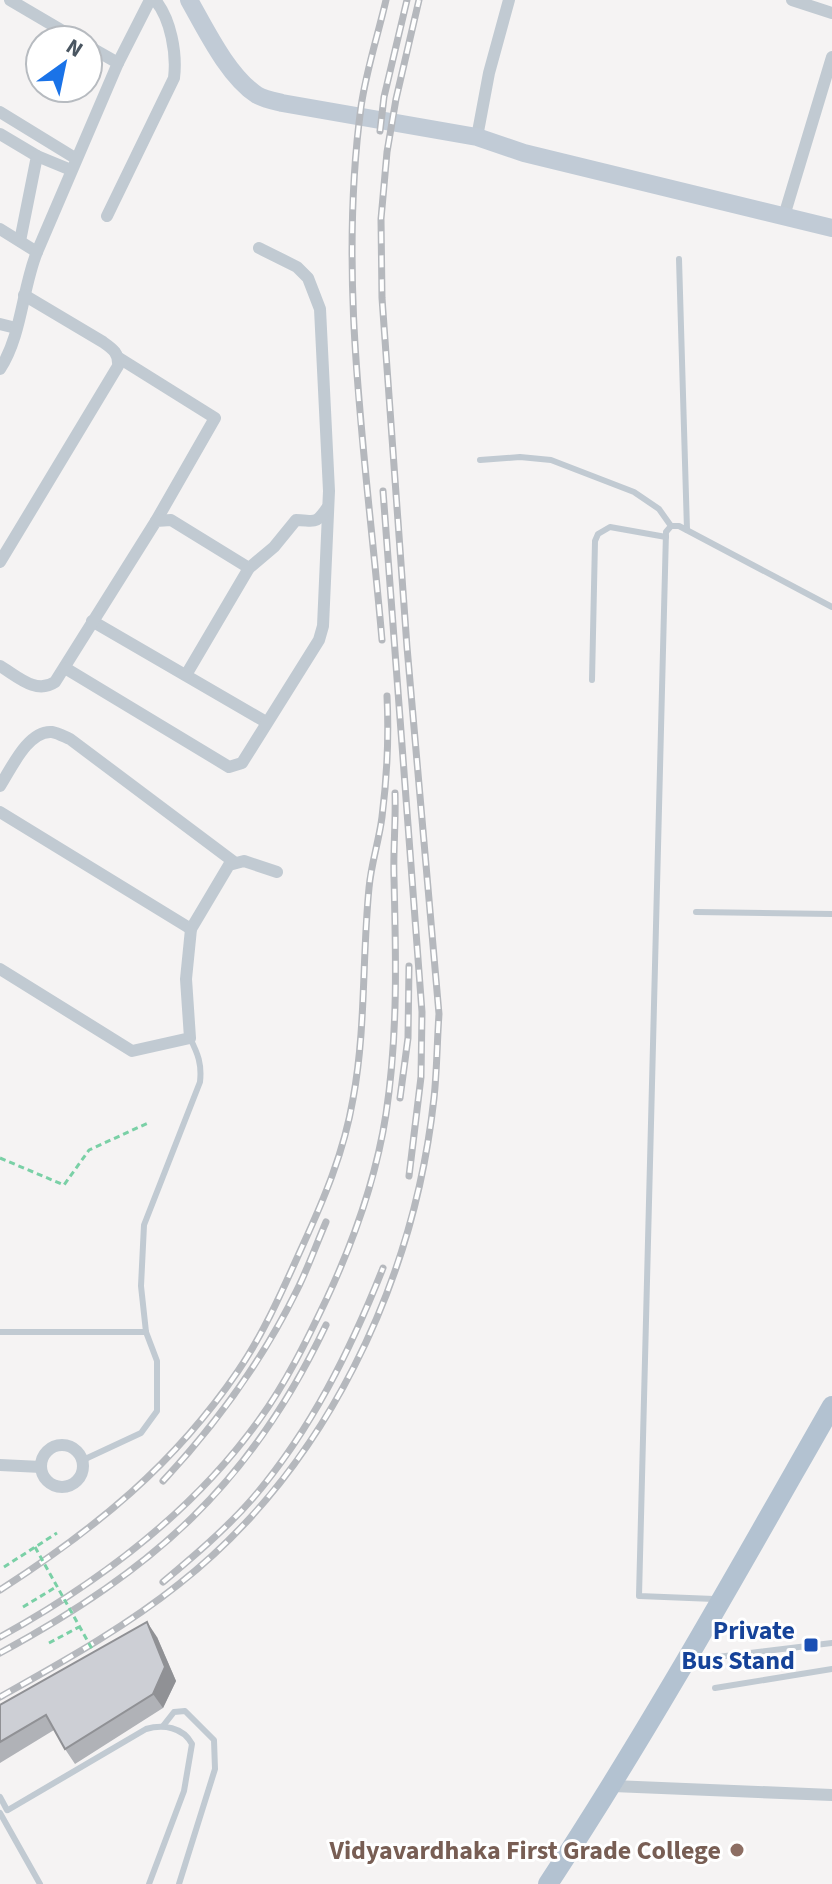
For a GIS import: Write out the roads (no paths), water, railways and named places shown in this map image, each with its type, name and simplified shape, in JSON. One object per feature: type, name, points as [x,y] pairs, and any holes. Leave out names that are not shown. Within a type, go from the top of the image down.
[{"type":"main road","points":[[548,1884],[613,1786],[832,1406]]},
{"type":"street","points":[[10,0],[51,24]]},
{"type":"street","points":[[0,369],[16,328],[37,252],[73,164],[118,63],[152,0],[160,6],[169,28],[174,78],[107,216]]},
{"type":"street","points":[[189,0],[240,79],[259,96],[282,103],[477,137],[524,153],[784,216],[831,224]]},
{"type":"street","points":[[477,137],[489,73],[509,0]]},
{"type":"street","points":[[792,0],[832,13]]},
{"type":"street","points":[[104,55],[118,63]]},
{"type":"street","points":[[784,216],[832,57]]},
{"type":"street","points":[[0,112],[73,164]]},
{"type":"street","points":[[0,134],[37,156],[73,164]]},
{"type":"street","points":[[20,241],[37,156]]},
{"type":"street","points":[[0,229],[37,252]]},
{"type":"street","points":[[65,668],[229,767],[235,767],[242,763],[319,640],[323,626],[329,505],[320,309],[308,278],[297,267],[259,248]]},
{"type":"street","points":[[0,666],[36,687],[47,687],[65,668],[156,521],[215,418],[119,358],[114,349],[24,295]]},
{"type":"street","points":[[0,324],[16,328]]},
{"type":"street","points":[[0,562],[118,366],[119,358]]},
{"type":"street","points":[[186,675],[249,568],[274,547],[296,520],[313,523],[320,519],[329,505]]},
{"type":"street","points":[[156,521],[171,520],[249,568]]},
{"type":"street","points":[[92,621],[266,722]]},
{"type":"street","points":[[0,786],[28,745],[41,734],[53,732],[70,739],[234,862]]},
{"type":"street","points":[[0,812],[191,929]]},
{"type":"street","points":[[0,969],[132,1051],[190,1038],[186,979],[191,929],[229,865],[244,861],[277,872]]},
{"type":"street","points":[[56,1446],[70,1446],[83,1460],[82,1475],[72,1485],[52,1485],[42,1474],[45,1454],[56,1446]]},
{"type":"street","points":[[0,1465],[41,1467]]},
{"type":"street","points":[[613,1786],[832,1795]]},
{"type":"lane","points":[[679,259],[687,530]]},
{"type":"lane","points":[[480,460],[520,457],[551,460],[634,492],[659,509],[671,526],[687,530],[832,607]]},
{"type":"lane","points":[[671,526],[666,532],[639,1596],[722,1600]]},
{"type":"lane","points":[[592,680],[595,541],[598,534],[610,527],[666,537]]},
{"type":"lane","points":[[696,912],[832,914]]},
{"type":"lane","points":[[83,1460],[141,1433],[157,1411],[157,1361],[146,1332],[141,1286],[144,1225],[200,1082],[202,1068],[190,1038]]},
{"type":"lane","points":[[0,1332],[146,1332]]},
{"type":"lane","points":[[687,1661],[832,1643]]},
{"type":"lane","points":[[715,1688],[832,1669]]},
{"type":"lane","points":[[163,1726],[174,1712],[185,1711],[214,1740],[215,1769],[179,1884]]},
{"type":"lane","points":[[3,1812],[146,1729],[163,1726],[184,1733],[192,1744],[184,1791],[149,1884]]},
{"type":"lane","points":[[0,1797],[3,1812],[40,1884]]},
{"type":"railway","points":[[382,640],[362,441],[352,240],[354,174],[361,107],[386,0]]},
{"type":"railway","points":[[380,131],[384,97],[407,0]]},
{"type":"railway","points":[[0,1697],[92,1644],[179,1584],[231,1537],[278,1485],[319,1428],[354,1366],[383,1302],[406,1235],[423,1167],[434,1098],[439,1014],[407,647],[382,298],[381,219],[396,99],[419,0]]},
{"type":"railway","points":[[383,491],[422,1012],[421,1077],[409,1176]]},
{"type":"railway","points":[[0,1590],[100,1519],[160,1466],[187,1436],[238,1371],[256,1342],[318,1211],[344,1138],[357,1073],[369,888],[385,787],[387,696]]},
{"type":"railway","points":[[0,1637],[108,1569],[142,1543],[204,1485],[233,1454],[269,1406],[296,1361],[327,1298],[363,1209],[386,1114],[393,1055],[395,996],[395,793]]},
{"type":"railway","points":[[400,1098],[408,1038],[409,966]]},
{"type":"railway","points":[[163,1481],[202,1437],[253,1366],[297,1290],[326,1222]]},
{"type":"railway","points":[[163,1582],[243,1509],[293,1445],[343,1359],[383,1268]]},
{"type":"railway","points":[[0,1653],[105,1589],[192,1518],[230,1477],[265,1432],[326,1325]]},
{"type":"place","name":"Private Bus Stand","points":[[811,1645]]},
{"type":"place","name":"Vidyavardhaka First Grade College","points":[[737,1850]]}]
